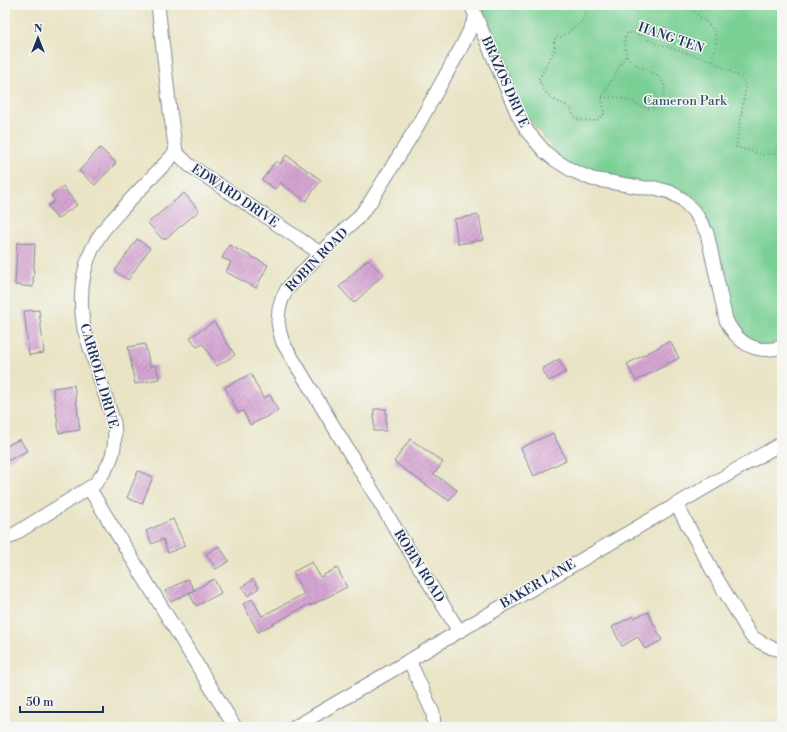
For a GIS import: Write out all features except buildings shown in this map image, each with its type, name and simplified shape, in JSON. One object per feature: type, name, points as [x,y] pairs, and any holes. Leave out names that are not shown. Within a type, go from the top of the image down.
[{"type":"street","points":[[158,5],[176,152]]},
{"type":"street","name":"ROBIN ROAD","points":[[459,631],[283,343],[278,322],[279,309],[287,289],[320,253],[356,220],[369,204],[418,125],[462,46],[473,11]]},
{"type":"street","name":"BRAZOS DRIVE","points":[[473,11],[518,115],[535,142],[554,160],[582,176],[645,188],[655,188],[670,192],[682,199],[696,214],[707,233],[726,320],[731,330],[742,342],[757,348],[766,350],[782,347]]},
{"type":"street","name":"EDWARD DRIVE","points":[[176,152],[189,165],[320,253]]},
{"type":"street","name":"CARROLL DRIVE","points":[[5,540],[95,484],[104,473],[111,460],[116,436],[114,423],[84,329],[81,312],[82,279],[92,249],[102,232],[176,152]]},
{"type":"street","name":"BAKER LANE","points":[[295,727],[782,443]]},
{"type":"street","points":[[89,488],[131,559],[198,664],[235,727]]},
{"type":"street","points":[[676,504],[716,577],[751,636],[772,648],[782,650]]},
{"type":"street","points":[[409,660],[433,713],[434,727]]},
{"type":"path","points":[[590,5],[582,22],[561,37],[556,36],[554,42],[555,49],[539,79],[543,89],[556,102],[571,107],[572,116],[577,120],[596,121],[604,114],[602,96],[626,56],[628,60],[662,79],[665,87],[662,102],[656,107],[648,108],[639,106],[623,98],[602,96]]},
{"type":"path","name":"HANG TEN","points":[[626,56],[624,40],[627,34],[635,33],[655,43],[712,61],[716,48],[714,28],[688,5]]},
{"type":"path","points":[[712,61],[740,77],[746,86],[736,147],[764,155],[775,153],[782,135]]},
{"type":"green space","name":"Cameron Park","points":[[471,5],[782,5],[782,344],[757,348],[726,320],[713,260],[690,206],[645,188],[571,170],[512,99]]}]
